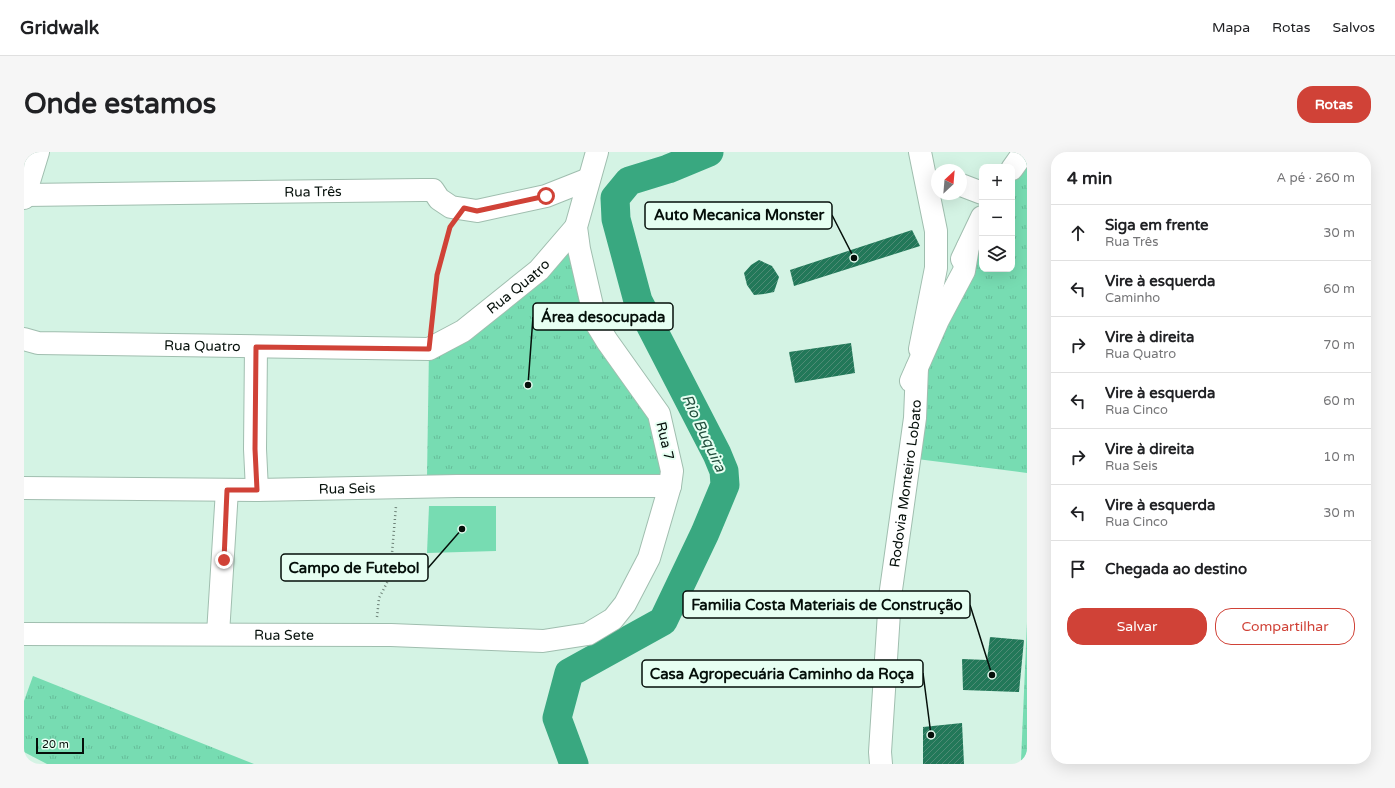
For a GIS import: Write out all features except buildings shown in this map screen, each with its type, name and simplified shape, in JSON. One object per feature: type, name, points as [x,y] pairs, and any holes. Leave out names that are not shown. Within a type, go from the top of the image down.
[{"type":"street","points":[[24,197],[38,152]]},
{"type":"street","name":"Rua 7","points":[[543,641],[588,634],[613,619],[624,604],[649,558],[670,486],[672,471],[659,414],[606,341],[596,323],[579,249],[576,227],[597,152]]},
{"type":"street","points":[[1015,165],[1024,152]]},
{"type":"street","points":[[920,153],[932,164]]},
{"type":"street","points":[[917,368],[936,268],[936,231],[920,153]]},
{"type":"street","name":"Rua Três","points":[[24,197],[433,190],[439,199],[451,207],[477,211],[546,196],[589,180]]},
{"type":"street","points":[[967,187],[979,192]]},
{"type":"street","name":"Rodovia Monteiro Lobato","points":[[881,764],[880,752],[890,598],[915,418],[917,368],[938,320],[940,306],[979,223]]},
{"type":"street","name":"Rua Quatro","points":[[24,339],[38,343],[429,349],[464,331],[539,270],[576,227]]},
{"type":"street","points":[[256,347],[255,449],[257,490]]},
{"type":"street","name":"Rua Seis","points":[[24,488],[257,490],[457,486],[670,486]]},
{"type":"street","points":[[218,634],[227,490]]},
{"type":"street","name":"Rua Sete","points":[[24,634],[375,635],[543,641]]},
{"type":"path","points":[[429,349],[437,275],[450,227],[464,208]]},
{"type":"path","points":[[375,635],[379,598],[390,577],[398,487]]},
{"type":"green space","points":[[1027,152],[1027,473],[909,458],[917,368],[979,226],[979,272],[1015,272],[1015,166]]},
{"type":"green space","points":[[570,234],[590,326],[652,422],[663,480],[427,477],[429,349]]},
{"type":"green space","points":[[429,506],[496,506],[496,551],[427,553]]},
{"type":"green space","points":[[1027,622],[1027,762],[1021,761]]},
{"type":"green space","points":[[33,676],[254,764],[47,764],[24,752],[24,701]]},
{"type":"waterway","name":"Rio Buquira","points":[[574,764],[557,718],[569,673],[663,621],[705,533],[725,485],[724,471],[717,454],[638,301],[616,219],[615,198],[629,181],[668,169],[709,152]]},
{"type":"place","name":"Auto Mecanica Monster","points":[[854,258]]},
{"type":"place","name":"Área desocupada","points":[[528,385]]},
{"type":"place","name":"Campo de Futebol","points":[[462,529]]},
{"type":"place","name":"Familia Costa Materiais de Construção","points":[[992,675]]},
{"type":"place","name":"Casa Agropecuária Caminho da Roça","points":[[931,735]]},
{"type":"route","points":[[224,560],[227,490],[257,490],[255,449],[256,347],[429,349],[437,275],[450,227],[464,208],[477,211],[546,196]]}]
